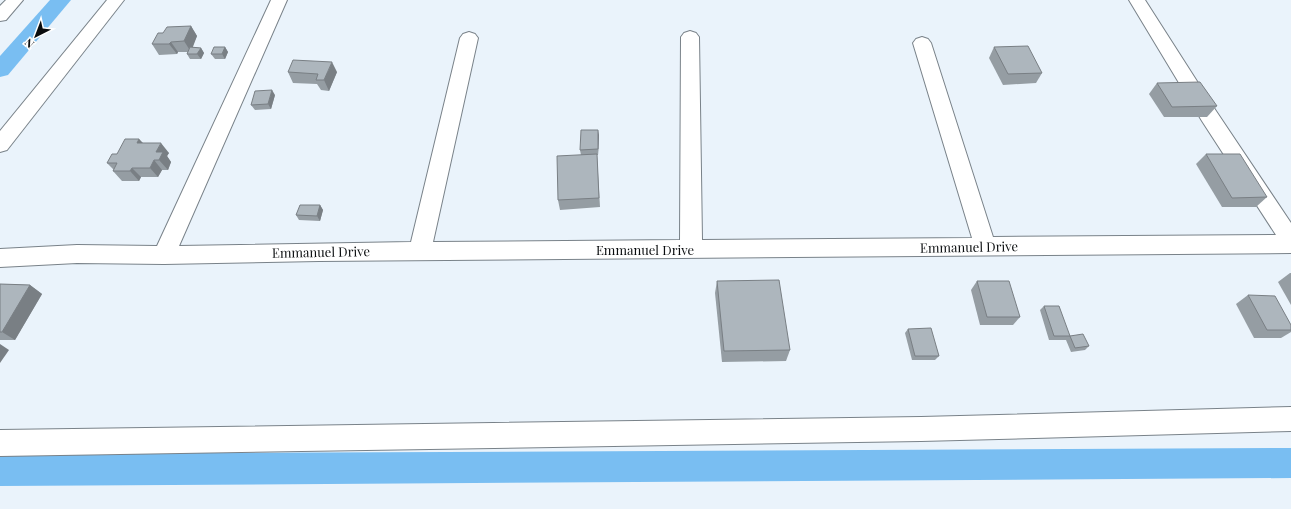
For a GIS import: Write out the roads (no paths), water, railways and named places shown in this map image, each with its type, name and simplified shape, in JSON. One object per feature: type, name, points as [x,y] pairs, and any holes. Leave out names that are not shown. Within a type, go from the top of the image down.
[{"type":"street","points":[[0,16],[15,0]]},
{"type":"street","points":[[0,145],[116,0]]},
{"type":"street","points":[[164,256],[279,0]]},
{"type":"street","points":[[1137,0],[1209,116],[1291,243]]},
{"type":"street","points":[[690,37],[692,250]]},
{"type":"street","points":[[420,251],[469,38]]},
{"type":"street","points":[[922,43],[985,246]]},
{"type":"street","name":"Emmanuel Drive","points":[[0,258],[77,254],[164,256],[420,251],[692,250],[1291,243]]},
{"type":"street","points":[[0,443],[906,429],[1291,419]]},
{"type":"waterway","points":[[0,70],[61,0]]},
{"type":"waterway","points":[[0,470],[1291,463]]}]
